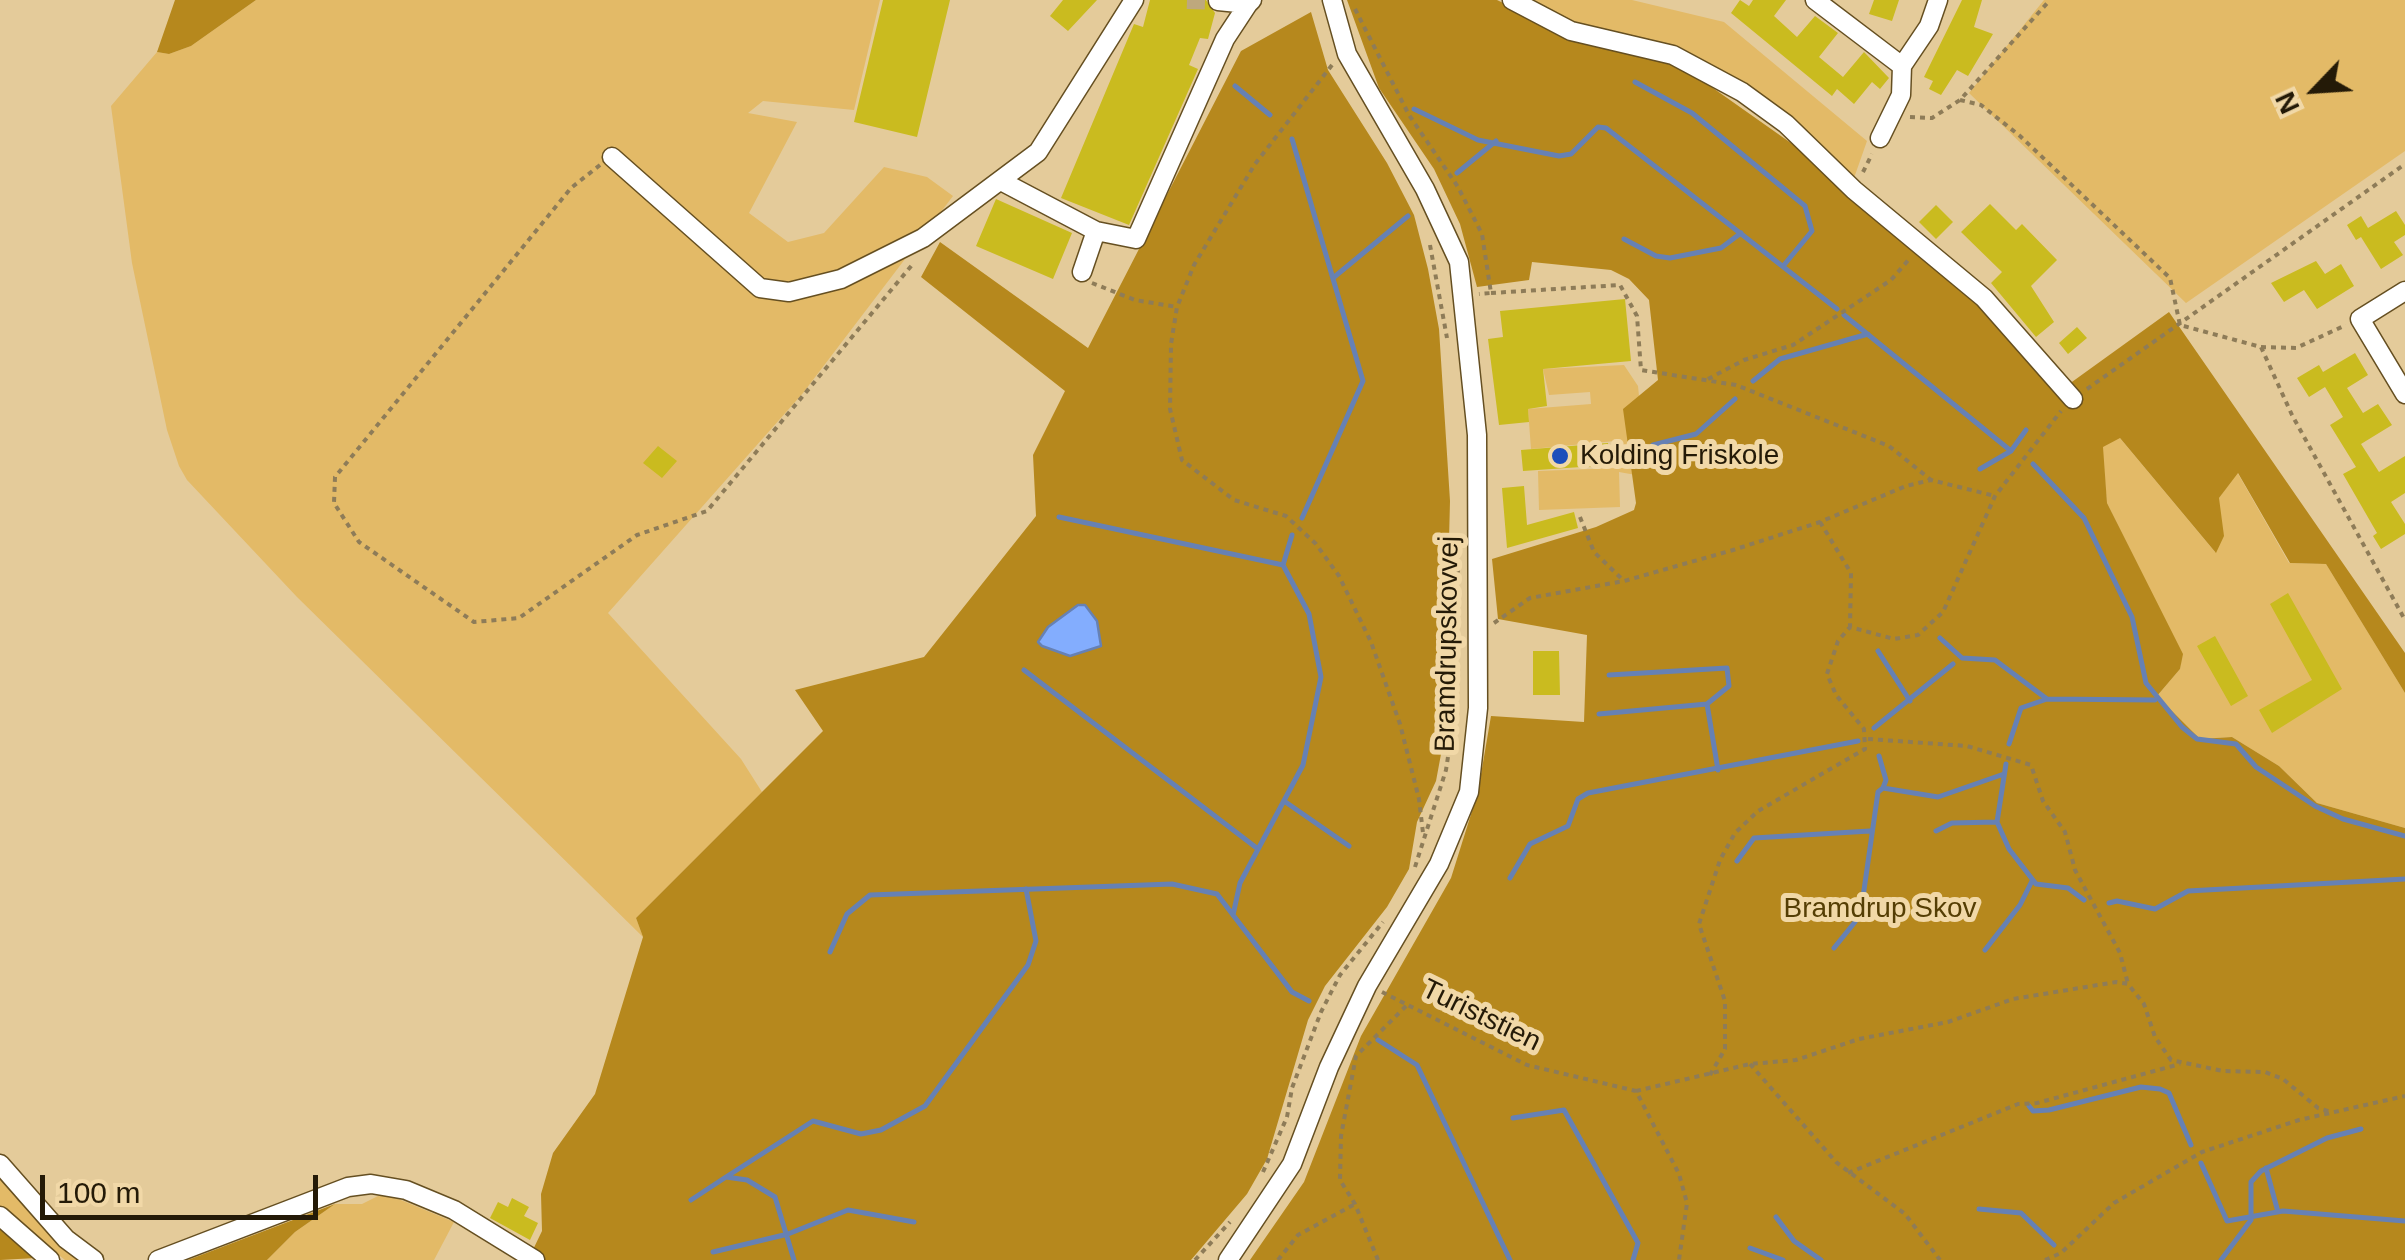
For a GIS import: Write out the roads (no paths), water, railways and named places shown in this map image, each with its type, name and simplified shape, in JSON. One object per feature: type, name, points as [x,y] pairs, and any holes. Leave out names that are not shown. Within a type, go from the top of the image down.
[{"type":"street","points":[[612,157],[760,288],[789,292],[841,278],[923,238],[1038,152],[1134,0]]},
{"type":"street","points":[[1218,0],[1250,2]]},
{"type":"street","name":"Bramdrupskovvej","points":[[1228,1260],[1292,1164],[1329,1067],[1366,986],[1439,864],[1468,792],[1478,708],[1477,435],[1459,262],[1444,227],[1347,54],[1332,0]]},
{"type":"street","points":[[1512,0],[1571,31],[1673,55],[1742,92],[1824,156],[1854,190],[1984,298],[2073,399]]},
{"type":"street","points":[[1815,0],[1902,66]]},
{"type":"street","points":[[1880,138],[1901,94],[1902,66],[1930,26],[1938,0]]},
{"type":"street","points":[[1001,181],[1096,231],[1136,239],[1225,39],[1250,2]]},
{"type":"street","points":[[1082,272],[1096,231]]},
{"type":"street","points":[[2405,292],[2360,319],[2405,394]]},
{"type":"street","points":[[0,1164],[66,1239],[94,1260]]},
{"type":"street","points":[[158,1260],[348,1187],[371,1184],[406,1190],[454,1210],[535,1260]]},
{"type":"street","points":[[0,1216],[50,1260]]},
{"type":"water","points":[[1078,605],[1085,605],[1097,621],[1101,646],[1070,656],[1042,646],[1038,642],[1048,627]]},
{"type":"waterway","points":[[1635,82],[1692,113],[1805,206],[1812,231],[1784,265]]},
{"type":"waterway","points":[[1235,86],[1270,115]]},
{"type":"waterway","points":[[1414,109],[1478,140],[1559,156],[1571,154],[1598,127],[1606,128],[1837,309]]},
{"type":"waterway","points":[[1292,139],[1363,381],[1302,518]]},
{"type":"waterway","points":[[1457,173],[1496,141]]},
{"type":"waterway","points":[[1333,278],[1408,216]]},
{"type":"waterway","points":[[1624,239],[1656,256],[1670,258],[1721,248],[1741,233]]},
{"type":"waterway","points":[[1844,315],[2011,451]]},
{"type":"waterway","points":[[1753,381],[1780,359],[1868,334]]},
{"type":"waterway","points":[[1653,445],[1696,434],[1735,399]]},
{"type":"waterway","points":[[1980,469],[2011,451],[2026,430]]},
{"type":"waterway","points":[[2033,464],[2084,518],[2132,617],[2146,683],[2182,727],[2197,739],[2236,744],[2256,767],[2315,806],[2343,819],[2405,836]]},
{"type":"waterway","points":[[1059,517],[1283,565],[1309,614],[1321,677],[1303,765],[1240,883],[1233,915]]},
{"type":"waterway","points":[[1283,565],[1292,535]]},
{"type":"waterway","points":[[1940,638],[1962,658],[1995,660],[2047,699],[2155,700]]},
{"type":"waterway","points":[[1878,651],[1910,701]]},
{"type":"waterway","points":[[1874,728],[1953,664]]},
{"type":"waterway","points":[[1609,675],[1727,668],[1729,686],[1707,704],[1718,770]]},
{"type":"waterway","points":[[1024,670],[1258,849]]},
{"type":"waterway","points":[[2009,744],[2021,708],[2047,699]]},
{"type":"waterway","points":[[1599,714],[1707,704]]},
{"type":"waterway","points":[[1510,878],[1530,844],[1568,826],[1578,799],[1588,793],[1858,741]]},
{"type":"waterway","points":[[1879,756],[1886,780],[1883,788]]},
{"type":"waterway","points":[[2006,764],[1997,822],[2009,849],[2036,884],[2068,888],[2084,900]]},
{"type":"waterway","points":[[1834,948],[1855,922],[1862,904],[1878,792],[1883,788],[1938,797],[2004,774]]},
{"type":"waterway","points":[[1284,801],[1349,846]]},
{"type":"waterway","points":[[1936,831],[1952,823],[1996,822]]},
{"type":"waterway","points":[[1737,861],[1754,838],[1870,831]]},
{"type":"waterway","points":[[2109,903],[2117,901],[2155,909],[2188,891],[2405,879]]},
{"type":"waterway","points":[[1985,950],[2020,905],[2032,881]]},
{"type":"waterway","points":[[830,952],[847,914],[870,895],[1172,884],[1217,894],[1292,992],[1309,1001]]},
{"type":"waterway","points":[[726,1177],[813,1121],[861,1134],[881,1130],[925,1106],[1028,965],[1036,941],[1026,889]]},
{"type":"waterway","points":[[1378,1040],[1417,1065],[1510,1260]]},
{"type":"waterway","points":[[2029,1106],[2033,1111],[2049,1110],[2141,1087],[2160,1089],[2169,1093],[2191,1145]]},
{"type":"waterway","points":[[1513,1118],[1564,1110],[1638,1243],[1633,1260]]},
{"type":"waterway","points":[[2221,1260],[2251,1220],[2251,1182],[2261,1171],[2327,1138],[2361,1129]]},
{"type":"waterway","points":[[2201,1163],[2227,1221],[2283,1211],[2405,1221]]},
{"type":"waterway","points":[[2266,1168],[2278,1212]]},
{"type":"waterway","points":[[691,1200],[726,1177],[747,1180],[775,1197],[794,1260]]},
{"type":"waterway","points":[[1979,1209],[2021,1213],[2054,1245]]},
{"type":"waterway","points":[[713,1252],[788,1234],[848,1210],[914,1222]]},
{"type":"waterway","points":[[1776,1217],[1794,1241],[1821,1260]]},
{"type":"waterway","points":[[1750,1248],[1783,1260]]},
{"type":"tunnel","points":[[1187,0],[1218,1]]},
{"type":"place","name":"Kolding Friskole","points":[[1560,456]]},
{"type":"park label","name":"Bramdrup Skov","points":[[1880,909]]}]
